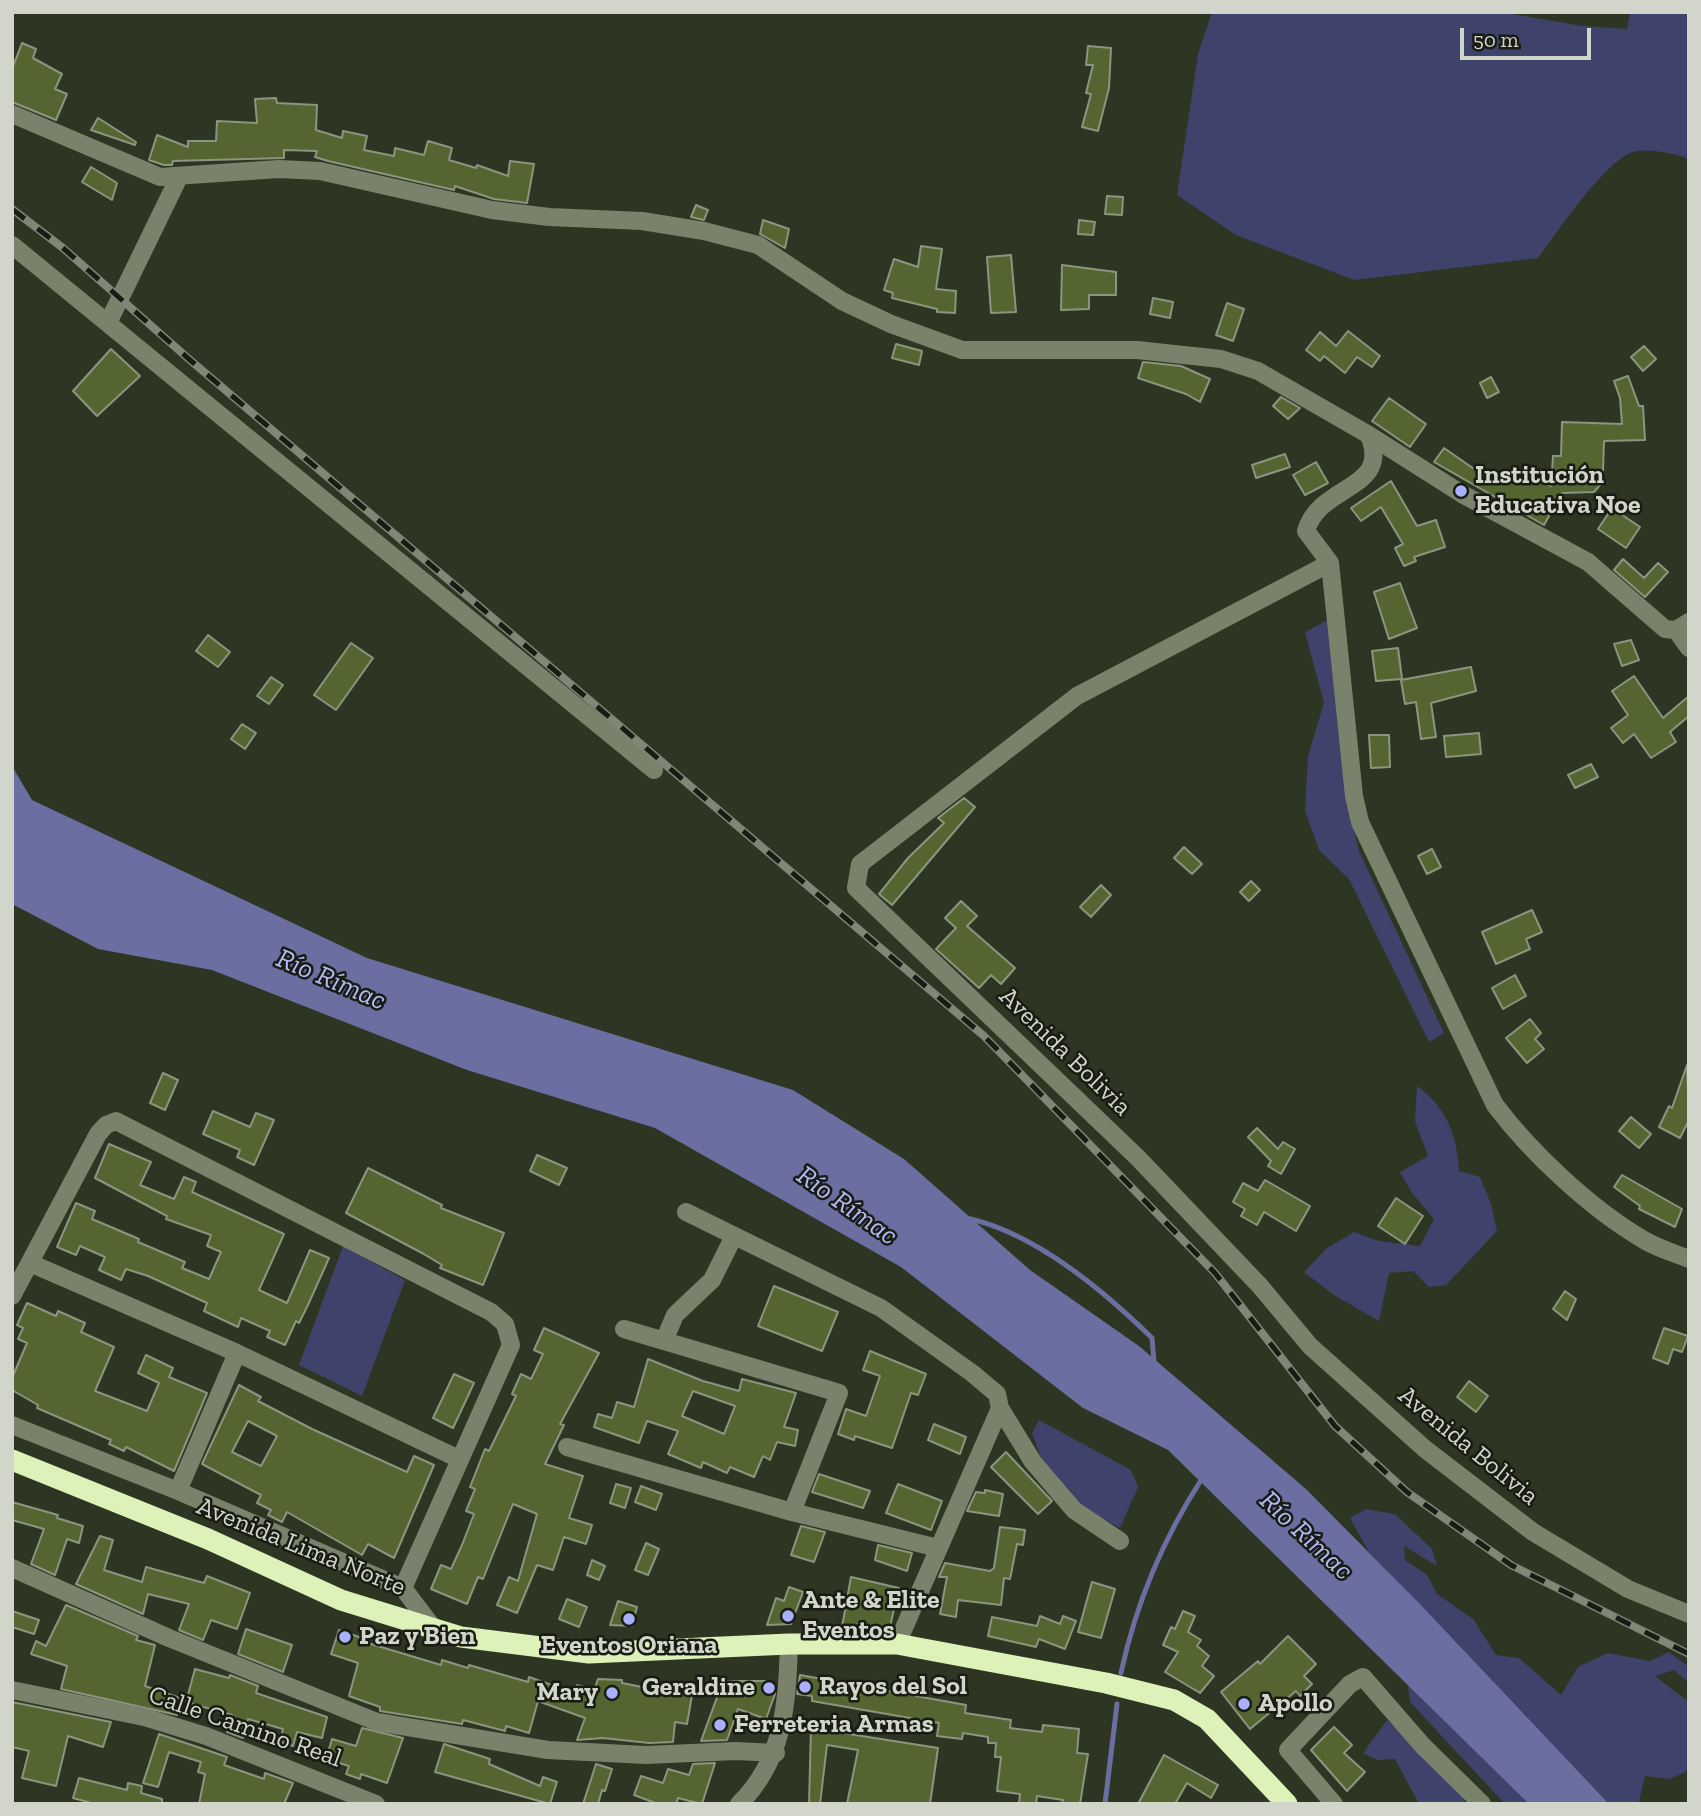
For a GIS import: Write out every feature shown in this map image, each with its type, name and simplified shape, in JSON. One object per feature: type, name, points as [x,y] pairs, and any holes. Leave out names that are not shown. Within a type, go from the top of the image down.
[{"type":"highway","name":"Avenida Lima Norte","points":[[12,1460],[208,1539],[341,1600],[461,1637],[589,1653],[789,1644],[897,1644],[1174,1700],[1206,1718],[1287,1804]]},
{"type":"street","points":[[12,114],[160,177],[279,169],[320,171],[492,210],[548,217],[642,222],[704,230],[758,245],[842,301],[891,324],[962,351],[1137,350],[1221,359],[1258,371],[1369,435],[1462,494],[1588,562],[1651,620],[1665,629],[1682,626],[1689,648]]},
{"type":"street","points":[[108,323],[179,177]]},
{"type":"street","points":[[12,244],[654,770]]},
{"type":"street","points":[[1369,435],[1376,452],[1371,471],[1317,509],[1310,517],[1306,531],[1330,563],[1354,796],[1360,822],[1495,1105],[1519,1138],[1597,1205],[1644,1240],[1689,1259]]},
{"type":"street","name":"Avenida Bolivia","points":[[1330,563],[1077,696],[860,864],[856,888],[1138,1158],[1260,1286],[1310,1346],[1425,1449],[1532,1532],[1628,1589],[1689,1614]]},
{"type":"street","points":[[12,1296],[98,1134],[106,1125],[116,1121],[491,1312],[505,1324],[511,1345],[403,1588]]},
{"type":"street","points":[[686,1212],[881,1308],[972,1373],[997,1394],[1000,1408],[1034,1462],[1074,1510],[1120,1541]]},
{"type":"street","points":[[664,1341],[675,1315],[712,1280],[734,1236]]},
{"type":"street","points":[[30,1263],[237,1353],[459,1459]]},
{"type":"street","points":[[624,1329],[839,1393],[792,1512]]},
{"type":"street","points":[[178,1491],[237,1353]]},
{"type":"street","points":[[897,1644],[1000,1408]]},
{"type":"street","points":[[12,1425],[178,1491],[403,1588],[434,1629]]},
{"type":"street","points":[[567,1447],[792,1512],[938,1548]]},
{"type":"street","points":[[12,1568],[169,1638],[377,1722],[548,1749],[646,1755],[736,1751],[776,1753]]},
{"type":"street","points":[[739,1804],[776,1753],[787,1703],[789,1644]]},
{"type":"street","points":[[1334,1804],[1288,1750],[1350,1684],[1363,1677],[1423,1746],[1482,1804]]},
{"type":"street","name":"Calle Camino Real","points":[[12,1690],[144,1717],[206,1736],[376,1804]]},
{"type":"shaded area","points":[[1212,12],[1501,12],[1582,26],[1627,29],[1630,12],[1689,12],[1689,159],[1670,153],[1649,151],[1636,151],[1624,156],[1611,166],[1583,197],[1538,258],[1354,280],[1236,235],[1177,195],[1198,54]]},
{"type":"shaded area","points":[[1330,619],[1349,811],[1359,851],[1444,1033],[1429,1042],[1349,879],[1319,850],[1305,811],[1308,756],[1324,703],[1305,632]]},
{"type":"shaded area","points":[[1417,1086],[1436,1103],[1448,1123],[1456,1146],[1459,1171],[1480,1177],[1491,1204],[1497,1231],[1446,1285],[1429,1287],[1413,1271],[1389,1273],[1379,1321],[1334,1295],[1304,1272],[1327,1248],[1354,1232],[1379,1241],[1420,1246],[1434,1219],[1412,1193],[1400,1172],[1428,1156],[1415,1121]]},
{"type":"shaded area","points":[[343,1246],[405,1280],[362,1396],[299,1365]]},
{"type":"shaded area","points":[[1039,1420],[1131,1470],[1138,1487],[1120,1528],[1070,1501],[1046,1470],[1032,1433]]},
{"type":"shaded area","points":[[1366,1509],[1395,1514],[1432,1549],[1437,1566],[1404,1546],[1405,1560],[1427,1575],[1437,1594],[1473,1619],[1496,1655],[1519,1658],[1561,1695],[1578,1667],[1608,1653],[1650,1661],[1669,1652],[1689,1667],[1689,1683],[1674,1670],[1655,1676],[1689,1702],[1689,1770],[1670,1779],[1645,1776],[1639,1801],[1641,1804],[1609,1804],[1369,1552],[1350,1518]]},
{"type":"shaded area","points":[[1408,1685],[1529,1804],[1505,1804],[1410,1702]]},
{"type":"shaded area","points":[[1387,1720],[1453,1777],[1466,1804],[1419,1804],[1395,1759],[1377,1760],[1363,1753]]},
{"type":"water","name":"Río Rímac","points":[[12,766],[32,800],[367,958],[793,1090],[904,1159],[1030,1270],[1139,1346],[1306,1489],[1417,1601],[1609,1804],[1529,1804],[1168,1450],[1083,1408],[901,1267],[655,1128],[467,1070],[212,970],[98,949],[12,904]]},
{"type":"building","points":[[22,43],[36,49],[33,58],[62,74],[55,89],[67,94],[56,120],[12,102],[12,69]]},
{"type":"building","points":[[1088,46],[1111,48],[1109,88],[1098,131],[1082,127],[1091,94],[1086,93],[1093,65],[1086,65]]},
{"type":"building","points":[[276,98],[277,103],[317,105],[316,130],[342,138],[343,131],[367,136],[364,150],[394,156],[395,148],[424,155],[428,141],[452,148],[449,160],[476,168],[477,165],[508,176],[510,161],[534,164],[527,203],[494,199],[455,186],[454,190],[328,161],[315,157],[317,151],[284,150],[284,158],[173,161],[172,165],[149,160],[157,135],[188,147],[188,141],[216,141],[217,121],[257,123],[255,99]]},
{"type":"building","points":[[98,118],[136,142],[135,145],[91,130]]},
{"type":"building","points":[[91,167],[117,183],[112,200],[82,182]]},
{"type":"building","points":[[1107,196],[1123,197],[1122,215],[1105,214]]},
{"type":"building","points":[[696,205],[708,210],[704,220],[691,217]]},
{"type":"building","points":[[763,220],[789,229],[785,248],[760,234]]},
{"type":"building","points":[[1079,220],[1095,222],[1093,235],[1078,234]]},
{"type":"building","points":[[921,246],[942,249],[936,289],[956,291],[955,313],[937,312],[937,309],[892,298],[893,293],[884,290],[894,259],[918,267]]},
{"type":"building","points":[[1011,255],[1016,312],[991,313],[987,257]]},
{"type":"building","points":[[1062,265],[1116,272],[1116,295],[1089,295],[1089,309],[1061,310]]},
{"type":"building","points":[[1153,298],[1173,302],[1170,318],[1150,314]]},
{"type":"building","points":[[1227,303],[1244,309],[1233,341],[1216,335]]},
{"type":"building","points":[[1348,331],[1380,356],[1372,367],[1357,357],[1345,373],[1324,356],[1320,361],[1306,350],[1320,332],[1336,346]]},
{"type":"building","points":[[896,344],[922,351],[919,365],[892,358]]},
{"type":"building","points":[[1644,346],[1656,359],[1643,371],[1631,357]]},
{"type":"building","points":[[111,349],[140,376],[97,416],[73,391]]},
{"type":"building","points":[[1143,362],[1181,366],[1210,379],[1200,402],[1186,394],[1138,378]]},
{"type":"building","points":[[1628,376],[1639,406],[1643,406],[1645,440],[1604,441],[1603,471],[1598,474],[1600,485],[1594,492],[1562,493],[1544,525],[1434,462],[1444,448],[1487,478],[1490,473],[1508,478],[1513,468],[1551,486],[1553,456],[1561,456],[1562,422],[1622,424],[1620,398],[1614,381]]},
{"type":"building","points":[[1491,377],[1499,392],[1487,398],[1480,383]]},
{"type":"building","points":[[1281,397],[1300,408],[1288,419],[1273,406]]},
{"type":"building","points":[[1389,398],[1426,424],[1410,447],[1372,421]]},
{"type":"building","points":[[1285,454],[1290,467],[1256,478],[1252,465]]},
{"type":"building","points":[[1316,462],[1328,483],[1305,495],[1293,475]]},
{"type":"building","points":[[1391,481],[1417,526],[1436,520],[1445,547],[1414,557],[1416,561],[1404,566],[1395,548],[1403,544],[1381,507],[1361,521],[1351,508]]},
{"type":"building","points":[[1612,508],[1640,527],[1626,548],[1598,529]]},
{"type":"building","points":[[1623,559],[1644,578],[1658,563],[1668,572],[1645,597],[1614,570]]},
{"type":"building","points":[[1400,583],[1417,628],[1389,639],[1374,592]]},
{"type":"building","points":[[208,635],[230,652],[218,667],[196,651]]},
{"type":"building","points":[[1631,640],[1639,660],[1622,666],[1614,644]]},
{"type":"building","points":[[351,643],[373,658],[336,710],[314,695]]},
{"type":"building","points":[[1398,648],[1402,679],[1376,681],[1372,651]]},
{"type":"building","points":[[1471,667],[1476,691],[1431,703],[1436,737],[1421,739],[1416,702],[1405,704],[1401,680]]},
{"type":"building","points":[[1634,676],[1663,718],[1689,696],[1689,716],[1670,732],[1676,742],[1651,758],[1634,734],[1623,743],[1611,728],[1628,715],[1612,691]]},
{"type":"building","points":[[271,677],[283,685],[269,704],[257,696]]},
{"type":"building","points":[[242,724],[256,733],[245,749],[231,739]]},
{"type":"building","points":[[1479,733],[1481,754],[1446,757],[1444,736]]},
{"type":"building","points":[[1369,735],[1389,735],[1390,767],[1371,768]]},
{"type":"building","points":[[1591,764],[1598,777],[1575,788],[1568,775]]},
{"type":"building","points":[[964,798],[975,807],[892,905],[879,894],[908,858],[944,823],[938,818]]},
{"type":"building","points":[[1184,847],[1202,864],[1192,874],[1174,858]]},
{"type":"building","points":[[1432,849],[1441,867],[1427,874],[1418,856]]},
{"type":"building","points":[[1251,881],[1260,890],[1249,901],[1240,892]]},
{"type":"building","points":[[1101,885],[1111,895],[1091,917],[1080,907]]},
{"type":"building","points":[[961,901],[977,916],[967,926],[1015,968],[1001,984],[991,975],[979,988],[936,949],[956,928],[945,918]]},
{"type":"building","points":[[1532,910],[1542,932],[1526,939],[1530,949],[1496,964],[1482,932]]},
{"type":"building","points":[[1515,975],[1526,996],[1503,1009],[1492,988]]},
{"type":"building","points":[[1530,1019],[1541,1033],[1535,1039],[1544,1049],[1527,1063],[1506,1038]]},
{"type":"building","points":[[1687,1065],[1689,1120],[1680,1138],[1659,1127],[1669,1106],[1672,1108]]},
{"type":"building","points":[[163,1073],[178,1080],[165,1110],[150,1103]]},
{"type":"building","points":[[213,1111],[250,1127],[256,1113],[274,1120],[254,1165],[237,1157],[240,1150],[203,1134]]},
{"type":"building","points":[[1631,1117],[1651,1134],[1639,1148],[1619,1131]]},
{"type":"building","points":[[1257,1128],[1278,1149],[1283,1142],[1295,1149],[1281,1174],[1268,1166],[1271,1161],[1248,1137]]},
{"type":"building","points":[[109,1144],[151,1162],[140,1185],[174,1199],[184,1177],[196,1182],[192,1192],[284,1234],[259,1290],[287,1303],[310,1250],[329,1258],[299,1323],[296,1321],[285,1345],[267,1337],[270,1331],[241,1318],[238,1327],[204,1311],[207,1303],[148,1276],[126,1269],[121,1280],[99,1270],[105,1257],[80,1246],[76,1255],[57,1247],[76,1203],[95,1211],[92,1219],[185,1262],[182,1268],[209,1279],[221,1252],[207,1246],[211,1235],[166,1219],[167,1216],[95,1178]]},
{"type":"building","points":[[537,1155],[567,1168],[559,1185],[530,1171]]},
{"type":"building","points":[[368,1168],[442,1205],[441,1208],[504,1233],[483,1285],[440,1268],[442,1265],[422,1253],[346,1213]]},
{"type":"building","points":[[1622,1175],[1682,1209],[1675,1227],[1639,1209],[1640,1206],[1614,1187]]},
{"type":"building","points":[[1265,1180],[1310,1206],[1296,1231],[1264,1212],[1257,1225],[1241,1216],[1245,1209],[1233,1202],[1243,1183],[1258,1191]]},
{"type":"building","points":[[1396,1198],[1423,1216],[1405,1244],[1378,1226]]},
{"type":"building","points":[[774,1286],[838,1312],[822,1351],[758,1326]]},
{"type":"building","points":[[1565,1291],[1576,1299],[1567,1320],[1553,1309]]},
{"type":"building","points":[[27,1303],[56,1316],[58,1311],[85,1323],[81,1332],[114,1347],[95,1391],[147,1411],[159,1383],[138,1373],[146,1355],[173,1368],[169,1377],[207,1393],[174,1471],[126,1447],[124,1451],[109,1444],[111,1440],[37,1408],[38,1405],[12,1390],[12,1378],[27,1343],[18,1339],[23,1328],[17,1325]]},
{"type":"building","points":[[544,1328],[599,1353],[560,1424],[564,1425],[545,1464],[583,1476],[569,1518],[592,1525],[586,1544],[564,1537],[553,1570],[537,1565],[517,1613],[497,1605],[509,1577],[518,1581],[537,1514],[513,1504],[483,1579],[478,1577],[467,1604],[431,1589],[441,1565],[451,1569],[462,1545],[474,1514],[466,1511],[475,1489],[470,1487],[485,1449],[489,1451],[516,1396],[512,1394],[521,1374],[531,1379],[543,1354],[534,1350]]},
{"type":"building","points":[[1664,1328],[1688,1336],[1682,1352],[1673,1349],[1668,1364],[1653,1358]]},
{"type":"building","points":[[870,1351],[926,1374],[918,1395],[911,1393],[892,1448],[855,1436],[854,1440],[838,1434],[846,1409],[866,1416],[880,1376],[863,1370]]},
{"type":"building","points":[[648,1359],[703,1381],[739,1391],[742,1379],[796,1393],[784,1427],[798,1430],[795,1446],[777,1442],[770,1460],[763,1456],[754,1477],[730,1467],[727,1473],[703,1462],[701,1468],[668,1454],[678,1431],[647,1421],[639,1443],[594,1427],[598,1414],[612,1418],[617,1402],[634,1407]],"holes":[[[693,1391],[735,1406],[724,1434],[682,1416]]]},
{"type":"building","points":[[454,1374],[474,1383],[453,1428],[433,1418]]},
{"type":"building","points":[[1469,1381],[1488,1396],[1476,1412],[1457,1397]]},
{"type":"building","points":[[239,1385],[261,1397],[258,1401],[312,1429],[407,1472],[414,1456],[434,1465],[394,1558],[368,1544],[362,1555],[287,1512],[282,1522],[268,1515],[271,1510],[257,1503],[261,1495],[202,1464]],"holes":[[[248,1421],[277,1436],[261,1466],[232,1452]]]},
{"type":"building","points":[[934,1424],[966,1437],[960,1454],[928,1440]]},
{"type":"building","points":[[1006,1452],[1052,1501],[1038,1514],[991,1467]]},
{"type":"building","points":[[819,1474],[870,1491],[863,1508],[812,1492]]},
{"type":"building","points":[[616,1484],[631,1488],[625,1508],[610,1503]]},
{"type":"building","points":[[898,1484],[942,1501],[931,1530],[886,1513]]},
{"type":"building","points":[[641,1486],[662,1494],[656,1510],[635,1502]]},
{"type":"building","points":[[985,1490],[1003,1494],[999,1516],[967,1511],[976,1492],[985,1493]]},
{"type":"building","points":[[12,1502],[58,1515],[57,1518],[83,1526],[79,1543],[67,1539],[55,1575],[31,1564],[44,1529],[12,1520]]},
{"type":"building","points":[[801,1526],[825,1532],[814,1562],[791,1555]]},
{"type":"building","points":[[1000,1527],[1025,1530],[1023,1545],[1017,1544],[1010,1579],[1004,1578],[1001,1605],[958,1600],[956,1617],[940,1614],[947,1577],[939,1577],[945,1563],[990,1571],[994,1568]]},
{"type":"building","points":[[100,1536],[113,1540],[104,1570],[142,1582],[146,1567],[204,1583],[207,1576],[250,1593],[237,1629],[211,1620],[203,1640],[179,1630],[189,1604],[148,1594],[143,1614],[76,1584]]},
{"type":"building","points":[[646,1543],[659,1549],[648,1575],[635,1570]]},
{"type":"building","points":[[878,1545],[912,1553],[907,1571],[875,1560]]},
{"type":"building","points":[[592,1560],[605,1566],[599,1580],[587,1575]]},
{"type":"building","points":[[851,1577],[899,1588],[889,1631],[858,1624],[857,1630],[842,1627]]},
{"type":"building","points":[[1092,1582],[1115,1589],[1101,1638],[1078,1632]]},
{"type":"building","points":[[789,1587],[803,1592],[791,1624],[767,1625],[776,1598],[784,1601]]},
{"type":"building","points":[[567,1599],[587,1607],[579,1627],[559,1619]]},
{"type":"building","points":[[618,1601],[637,1607],[632,1626],[610,1625]]},
{"type":"building","points":[[66,1605],[138,1636],[136,1640],[155,1645],[145,1686],[183,1699],[177,1715],[61,1689],[67,1666],[31,1654],[36,1641],[46,1646]]},
{"type":"building","points":[[12,1611],[39,1620],[34,1634],[12,1627]]},
{"type":"building","points":[[1183,1611],[1195,1616],[1188,1632],[1201,1640],[1197,1646],[1209,1656],[1202,1666],[1214,1676],[1200,1693],[1165,1672],[1178,1652],[1163,1645],[1171,1627],[1175,1629]]},
{"type":"building","points":[[1040,1616],[1060,1624],[1063,1616],[1076,1621],[1065,1649],[1039,1639],[1036,1647],[988,1636],[992,1617],[1037,1626]]},
{"type":"building","points":[[246,1629],[292,1645],[283,1672],[238,1654]]},
{"type":"building","points":[[339,1630],[362,1638],[361,1641],[441,1665],[442,1660],[468,1668],[469,1665],[528,1682],[529,1677],[574,1693],[577,1685],[594,1690],[598,1679],[622,1680],[622,1683],[652,1689],[653,1685],[692,1695],[687,1724],[675,1722],[673,1742],[649,1743],[603,1738],[577,1740],[585,1718],[538,1701],[529,1733],[506,1726],[505,1731],[463,1720],[462,1724],[380,1711],[380,1707],[349,1696],[358,1663],[331,1654]]},
{"type":"building","points":[[1288,1636],[1316,1664],[1304,1676],[1312,1684],[1300,1696],[1296,1691],[1250,1729],[1221,1692],[1258,1661],[1260,1664]]},
{"type":"building","points":[[195,1669],[229,1678],[230,1675],[258,1686],[256,1693],[327,1717],[322,1738],[297,1732],[293,1746],[280,1742],[283,1729],[248,1719],[243,1738],[227,1732],[232,1715],[186,1702]]},
{"type":"building","points":[[800,1675],[966,1705],[965,1713],[1011,1720],[1010,1728],[1042,1732],[1043,1725],[1079,1729],[1077,1753],[1088,1754],[1080,1804],[1062,1804],[1063,1800],[1037,1796],[1036,1804],[1019,1804],[1020,1794],[997,1791],[1001,1757],[995,1757],[996,1743],[988,1743],[988,1737],[963,1733],[962,1739],[937,1736],[939,1723],[812,1701],[812,1696],[797,1694]]},
{"type":"building","points":[[723,1681],[769,1681],[775,1687],[775,1694],[766,1719],[738,1709],[727,1740],[701,1741]]},
{"type":"building","points":[[12,1702],[111,1722],[103,1747],[68,1736],[56,1786],[22,1778],[29,1751],[12,1747]]},
{"type":"building","points":[[1334,1727],[1352,1745],[1344,1753],[1365,1772],[1347,1791],[1311,1750]]},
{"type":"building","points":[[362,1728],[403,1738],[387,1783],[361,1774],[360,1779],[346,1774],[349,1766],[326,1759],[332,1739],[356,1746]]},
{"type":"building","points":[[811,1728],[938,1748],[930,1804],[847,1804],[858,1750],[827,1745],[820,1804],[809,1804]]},
{"type":"building","points":[[159,1734],[227,1757],[224,1765],[264,1779],[265,1773],[293,1783],[284,1804],[199,1804],[205,1774],[198,1772],[201,1762],[169,1752],[158,1787],[143,1783]]},
{"type":"building","points":[[444,1744],[490,1759],[489,1764],[540,1786],[543,1777],[557,1782],[550,1804],[435,1772]]},
{"type":"building","points":[[1164,1755],[1218,1785],[1211,1798],[1187,1783],[1175,1804],[1138,1804]]},
{"type":"building","points":[[715,1763],[702,1804],[678,1798],[676,1804],[658,1804],[634,1795],[641,1776],[663,1783],[668,1769],[689,1775],[693,1764]]},
{"type":"building","points":[[596,1764],[612,1769],[605,1791],[602,1790],[598,1804],[583,1804]]},
{"type":"building","points":[[79,1778],[127,1790],[128,1783],[142,1786],[141,1793],[162,1799],[162,1804],[95,1804],[73,1798]]},
{"type":"waterway","points":[[966,1218],[1017,1236],[1090,1283],[1152,1338],[1154,1362]]},
{"type":"waterway","points":[[1121,1673],[1135,1621],[1153,1571],[1176,1523],[1203,1477]]},
{"type":"waterway","points":[[1105,1804],[1117,1704]]},
{"type":"railway","points":[[12,209],[63,248],[190,360],[984,1036],[1215,1273],[1335,1426],[1407,1492],[1511,1565],[1689,1654]]},
{"type":"place","name":"Institución Educativa Noe","points":[[1461,491]]},
{"type":"place","name":"Ante & Elite Eventos","points":[[788,1616]]},
{"type":"place","name":"Eventos Oriana","points":[[629,1619]]},
{"type":"place","name":"Paz y Bien","points":[[345,1637]]},
{"type":"place","name":"Rayos del Sol","points":[[805,1687]]},
{"type":"place","name":"Geraldine","points":[[769,1688]]},
{"type":"place","name":"Mary","points":[[612,1693]]},
{"type":"place","name":"Apollo","points":[[1244,1704]]},
{"type":"place","name":"Ferreteria Armas","points":[[720,1725]]}]
